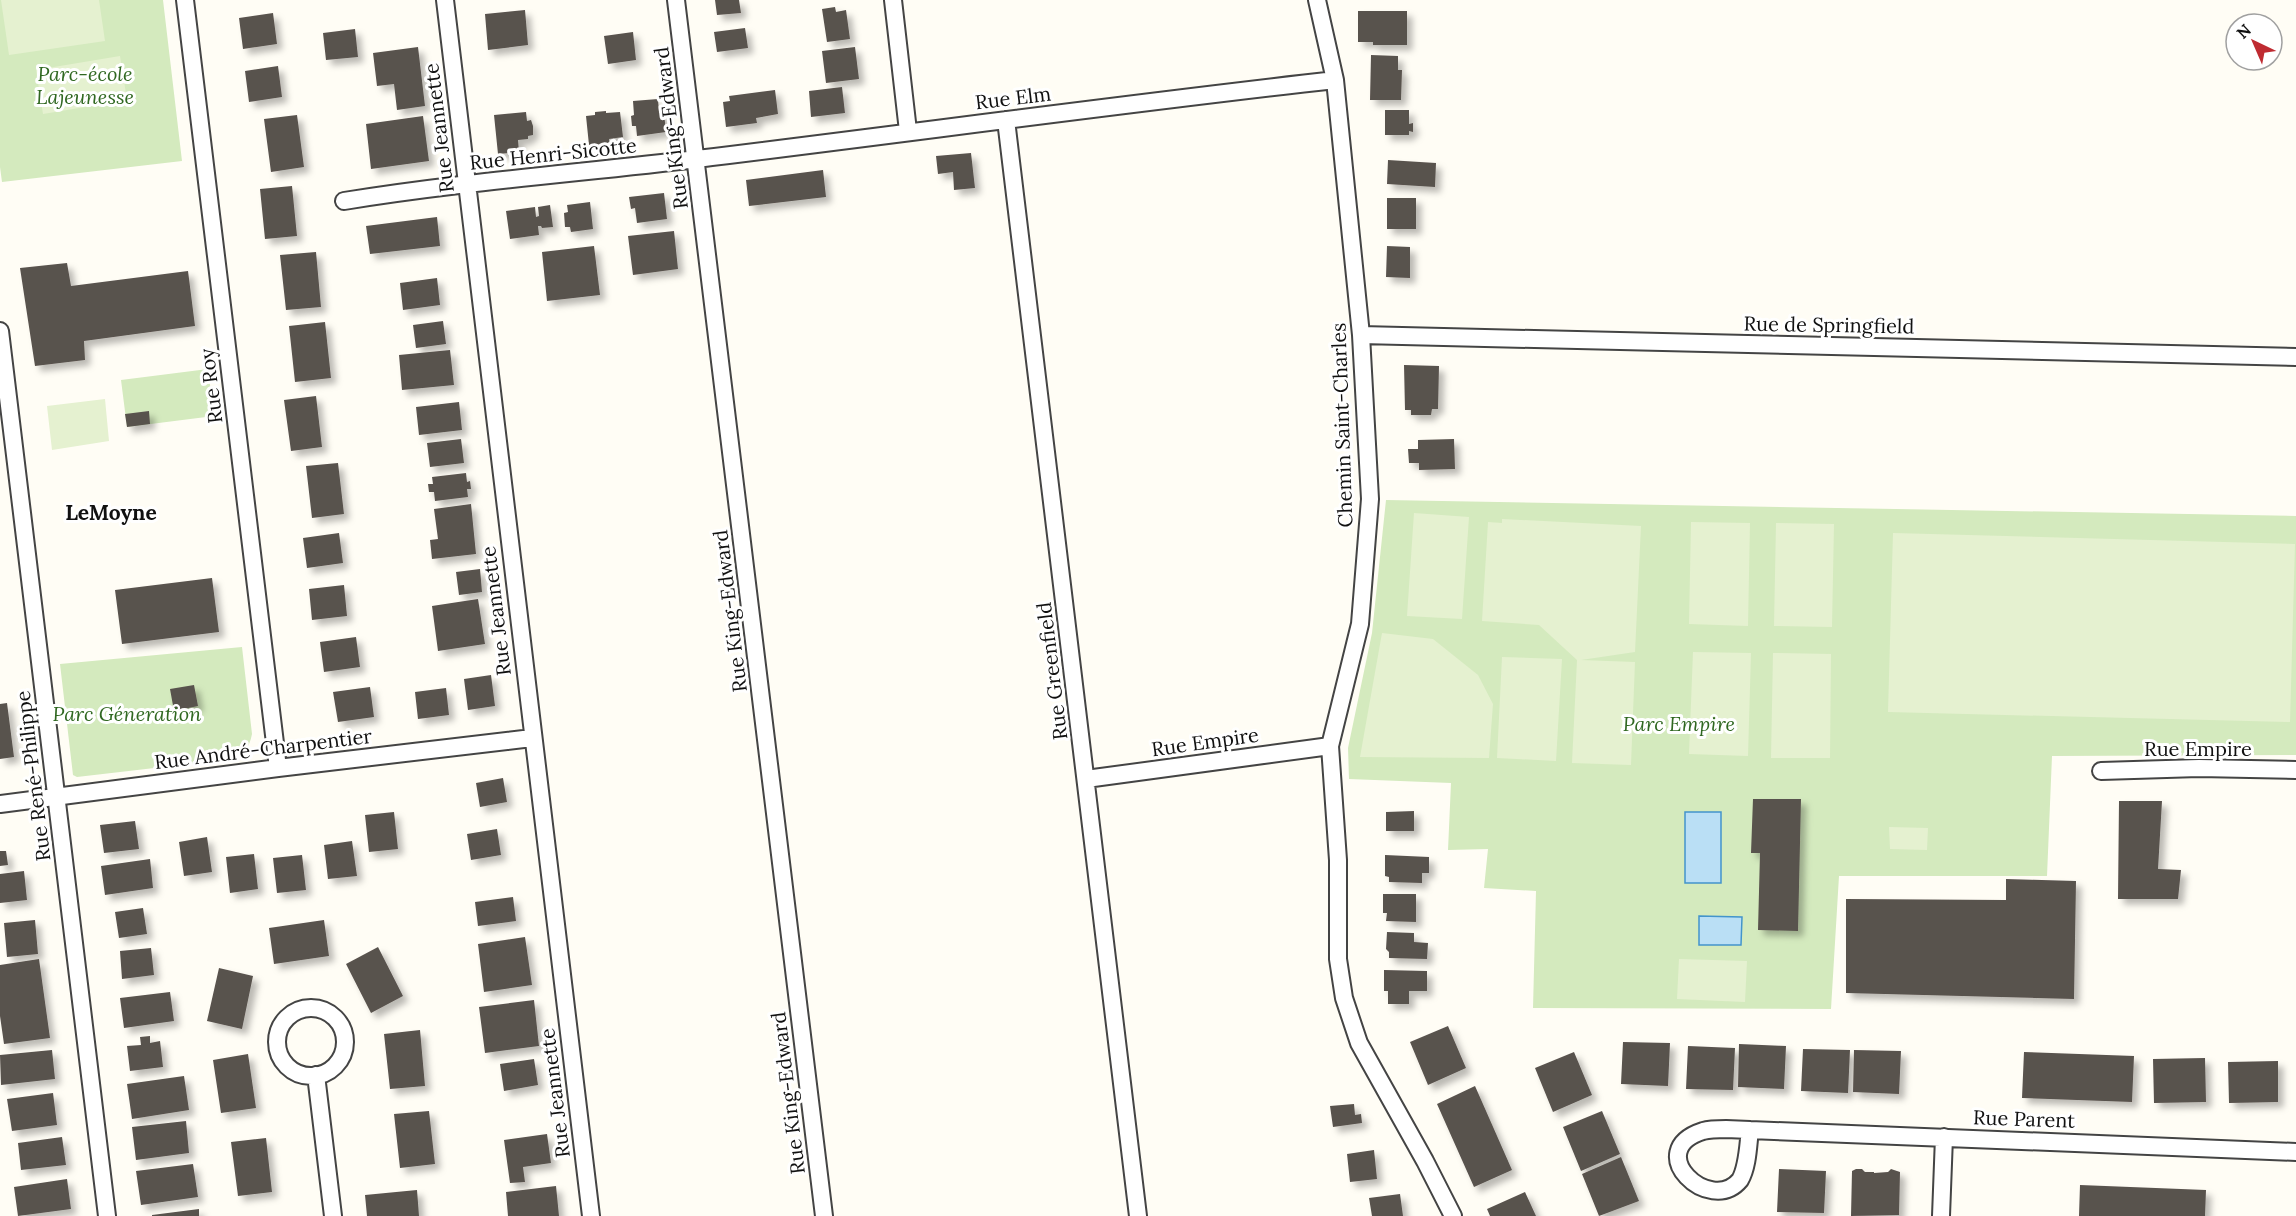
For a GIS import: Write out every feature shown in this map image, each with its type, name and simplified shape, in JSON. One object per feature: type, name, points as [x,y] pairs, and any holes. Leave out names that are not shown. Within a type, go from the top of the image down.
[{"type":"street","name":"Rue Roy","points":[[185,0],[278,768]]},
{"type":"street","name":"Rue Jeannette","points":[[444,0],[591,1216]]},
{"type":"street","name":"Rue King-Edward","points":[[676,0],[824,1216]]},
{"type":"street","points":[[892,0],[908,131]]},
{"type":"street","name":"Chemin Saint-Charles","points":[[1317,0],[1335,80],[1361,335],[1370,499],[1360,624],[1330,746],[1338,860],[1338,959],[1344,998],[1359,1043],[1454,1216]]},
{"type":"street","name":"Rue Elm","points":[[696,159],[1335,80]]},
{"type":"street","name":"Rue Greenfield","points":[[1006,120],[1138,1216]]},
{"type":"street","name":"Rue Henri-Sicotte","points":[[344,201],[696,159]]},
{"type":"street","name":"Rue René-Philippe","points":[[0,331],[107,1216]]},
{"type":"street","name":"Rue de Springfield","points":[[1361,335],[2296,357]]},
{"type":"street","name":"Rue André-Charpentier","points":[[0,804],[532,738]]},
{"type":"street","name":"Rue Empire","points":[[1086,779],[1330,746]]},
{"type":"street","name":"Rue Empire","points":[[2101,771],[2199,768],[2296,770]]},
{"type":"street","points":[[302,1009],[323,1010],[333,1016],[340,1024],[344,1035],[344,1046],[335,1065],[326,1072],[316,1075],[304,1075],[294,1071],[285,1064],[279,1054],[278,1032],[292,1014],[302,1009]]},
{"type":"street","points":[[316,1075],[333,1216]]},
{"type":"street","name":"Rue Parent","points":[[1750,1130],[1746,1160],[1740,1179],[1731,1190],[1718,1196],[1706,1197],[1694,1191],[1685,1182],[1679,1170],[1678,1155],[1687,1140],[1703,1131],[1750,1130],[2296,1152]]},
{"type":"street","points":[[1941,1216],[1944,1137]]},
{"type":"green space","name":"Parc-école Lajeunesse","points":[[0,0],[163,0],[182,161],[2,182],[0,167]]},
{"type":"green space","points":[[1,0],[99,0],[105,41],[9,55]]},
{"type":"green space","points":[[120,56],[127,100],[43,114],[36,70]]},
{"type":"green space","points":[[208,369],[214,416],[127,427],[121,380]]},
{"type":"green space","points":[[105,399],[109,441],[52,450],[47,406]]},
{"type":"green space","name":"Parc Empire","points":[[1386,500],[2296,516],[2296,755],[2052,756],[2047,876],[1839,876],[1831,1009],[1533,1008],[1536,891],[1484,888],[1488,849],[1448,850],[1451,783],[1349,779],[1348,748],[1372,633]]},
{"type":"green space","points":[[1414,513],[1469,517],[1462,619],[1407,616]]},
{"type":"green space","points":[[1502,519],[1641,526],[1635,652],[1581,660],[1635,662],[1631,765],[1572,763],[1577,660],[1539,625],[1482,621],[1488,522],[1502,523]]},
{"type":"green space","points":[[1691,522],[1750,523],[1748,626],[1689,624]]},
{"type":"green space","points":[[1776,523],[1834,524],[1832,627],[1774,626]]},
{"type":"green space","points":[[1893,533],[2295,544],[2290,722],[1888,712]]},
{"type":"green space","points":[[1382,633],[1433,639],[1478,675],[1493,704],[1489,758],[1360,757]]},
{"type":"green space","name":"Parc Géneration","points":[[242,647],[252,734],[248,747],[243,753],[232,759],[77,777],[73,775],[60,664]]},
{"type":"green space","points":[[1693,652],[1751,653],[1748,756],[1689,754]]},
{"type":"green space","points":[[1773,653],[1831,654],[1830,758],[1771,758]]},
{"type":"green space","points":[[1502,657],[1562,659],[1556,761],[1497,758]]},
{"type":"green space","points":[[1889,827],[1928,828],[1927,850],[1890,849]]},
{"type":"green space","points":[[1679,959],[1747,961],[1745,1002],[1677,999]]},
{"type":"water","points":[[1685,812],[1721,812],[1721,883],[1685,883]]},
{"type":"water","points":[[1699,916],[1742,917],[1741,945],[1699,945]]},
{"type":"building","points":[[715,0],[739,0],[741,13],[717,15]]},
{"type":"building","points":[[835,7],[836,12],[846,10],[850,39],[827,42],[822,9]]},
{"type":"building","points":[[525,10],[528,45],[488,50],[485,14]]},
{"type":"building","points":[[1358,11],[1407,11],[1407,45],[1373,45],[1373,42],[1358,42]]},
{"type":"building","points":[[273,13],[277,44],[243,49],[239,18]]},
{"type":"building","points":[[745,28],[748,48],[717,52],[714,32]]},
{"type":"building","points":[[355,29],[358,57],[326,60],[323,33]]},
{"type":"building","points":[[633,32],[636,60],[608,64],[604,36]]},
{"type":"building","points":[[418,47],[425,106],[397,110],[394,84],[377,86],[373,53]]},
{"type":"building","points":[[855,47],[859,79],[826,83],[822,51]]},
{"type":"building","points":[[1371,55],[1398,56],[1398,70],[1402,70],[1401,100],[1370,100]]},
{"type":"building","points":[[278,66],[282,97],[249,102],[245,71]]},
{"type":"building","points":[[842,87],[845,113],[811,117],[809,91]]},
{"type":"building","points":[[775,90],[778,114],[756,118],[757,123],[726,127],[723,102],[730,101],[729,96]]},
{"type":"building","points":[[658,99],[659,113],[664,113],[666,132],[637,136],[636,126],[632,126],[633,101]]},
{"type":"building","points":[[1385,110],[1409,110],[1409,124],[1413,123],[1413,132],[1409,131],[1409,135],[1385,135]]},
{"type":"building","points":[[606,111],[606,113],[620,112],[623,137],[609,139],[609,144],[589,145],[586,116]]},
{"type":"building","points":[[526,112],[527,121],[531,120],[533,126],[533,135],[528,136],[528,139],[518,140],[519,152],[498,154],[494,115]]},
{"type":"building","points":[[297,115],[304,167],[271,172],[264,119]]},
{"type":"building","points":[[423,116],[429,161],[371,169],[366,124]]},
{"type":"building","points":[[971,153],[975,188],[954,190],[953,172],[938,174],[936,156]]},
{"type":"building","points":[[1388,160],[1436,163],[1435,187],[1387,184]]},
{"type":"building","points":[[823,170],[826,197],[749,206],[746,180]]},
{"type":"building","points":[[292,186],[297,236],[265,239],[260,189]]},
{"type":"building","points":[[664,193],[667,219],[637,223],[635,208],[631,209],[629,197]]},
{"type":"building","points":[[1387,198],[1416,198],[1416,229],[1387,229]]},
{"type":"building","points":[[590,202],[593,229],[571,232],[570,227],[565,227],[564,213],[568,212],[567,205]]},
{"type":"building","points":[[550,205],[553,227],[538,226],[539,235],[510,239],[506,211],[535,207],[536,217],[539,216],[538,207]]},
{"type":"building","points":[[437,217],[440,246],[370,254],[366,226]]},
{"type":"building","points":[[674,231],[678,269],[633,275],[628,236]]},
{"type":"building","points":[[594,246],[600,295],[547,301],[542,252]]},
{"type":"building","points":[[1387,246],[1410,247],[1410,278],[1386,277]]},
{"type":"building","points":[[316,252],[321,307],[286,310],[280,255]]},
{"type":"building","points":[[67,263],[71,286],[188,271],[195,326],[84,341],[85,360],[35,366],[20,268]]},
{"type":"building","points":[[437,278],[440,305],[403,310],[400,283]]},
{"type":"building","points":[[443,321],[446,344],[416,348],[413,325]]},
{"type":"building","points":[[325,322],[331,378],[295,382],[289,326]]},
{"type":"building","points":[[450,350],[454,385],[402,390],[399,355]]},
{"type":"building","points":[[1404,365],[1439,366],[1438,409],[1432,409],[1431,415],[1411,415],[1411,410],[1405,410]]},
{"type":"building","points":[[316,396],[322,447],[291,451],[284,400]]},
{"type":"building","points":[[459,402],[462,430],[419,435],[416,407]]},
{"type":"building","points":[[149,411],[150,424],[127,427],[125,414]]},
{"type":"building","points":[[461,439],[464,463],[430,467],[427,443]]},
{"type":"building","points":[[1454,439],[1455,469],[1419,470],[1419,463],[1409,463],[1408,449],[1418,449],[1418,440]]},
{"type":"building","points":[[338,463],[344,514],[312,518],[306,466]]},
{"type":"building","points":[[466,473],[471,489],[467,489],[468,497],[435,501],[434,492],[429,492],[428,484],[433,484],[432,477]]},
{"type":"building","points":[[471,504],[476,554],[432,559],[430,540],[438,539],[434,509]]},
{"type":"building","points":[[339,533],[343,563],[307,568],[303,538]]},
{"type":"building","points":[[480,569],[482,592],[459,595],[456,572]]},
{"type":"building","points":[[212,578],[219,632],[122,644],[115,590]]},
{"type":"building","points":[[344,585],[347,616],[312,620],[309,589]]},
{"type":"building","points":[[478,599],[485,644],[438,651],[432,606]]},
{"type":"building","points":[[356,637],[360,667],[324,672],[320,642]]},
{"type":"building","points":[[491,675],[495,706],[468,710],[464,679]]},
{"type":"building","points":[[194,685],[198,706],[174,711],[170,689]]},
{"type":"building","points":[[370,687],[374,717],[338,722],[333,692]]},
{"type":"building","points":[[446,688],[449,715],[418,719],[415,692]]},
{"type":"building","points":[[7,703],[14,757],[0,759],[0,704]]},
{"type":"building","points":[[503,778],[507,802],[480,807],[476,783]]},
{"type":"building","points":[[1753,799],[1801,799],[1798,931],[1758,930],[1760,853],[1751,853]]},
{"type":"building","points":[[2119,801],[2162,801],[2158,869],[2181,870],[2178,899],[2118,899]]},
{"type":"building","points":[[1414,811],[1414,831],[1386,831],[1386,812]]},
{"type":"building","points":[[394,812],[398,849],[369,852],[365,815]]},
{"type":"building","points":[[135,821],[139,849],[104,853],[100,825]]},
{"type":"building","points":[[497,829],[501,855],[471,860],[467,834]]},
{"type":"building","points":[[207,837],[212,872],[184,876],[179,842]]},
{"type":"building","points":[[352,841],[357,876],[328,879],[324,845]]},
{"type":"building","points":[[0,851],[6,851],[8,865],[0,866]]},
{"type":"building","points":[[254,854],[258,889],[230,893],[226,857]]},
{"type":"building","points":[[302,855],[306,890],[277,893],[273,858]]},
{"type":"building","points":[[1385,855],[1429,857],[1429,873],[1422,873],[1422,883],[1389,882],[1389,877],[1385,876]]},
{"type":"building","points":[[150,859],[153,888],[105,895],[101,866]]},
{"type":"building","points":[[24,871],[27,900],[0,903],[0,874]]},
{"type":"building","points":[[2006,879],[2076,881],[2074,999],[1846,993],[1846,899],[2006,900]]},
{"type":"building","points":[[1383,894],[1416,894],[1416,922],[1386,921],[1387,913],[1383,913]]},
{"type":"building","points":[[513,897],[516,921],[478,926],[475,902]]},
{"type":"building","points":[[143,908],[147,934],[119,938],[115,912]]},
{"type":"building","points":[[35,920],[38,954],[7,957],[4,923]]},
{"type":"building","points":[[324,920],[329,956],[274,964],[269,928]]},
{"type":"building","points":[[1387,932],[1414,933],[1414,942],[1428,943],[1427,959],[1389,958],[1389,952],[1386,949]]},
{"type":"building","points":[[525,937],[532,985],[484,992],[478,944]]},
{"type":"building","points":[[378,947],[403,996],[371,1013],[346,964]]},
{"type":"building","points":[[151,948],[154,975],[122,979],[120,951]]},
{"type":"building","points":[[39,959],[50,1038],[4,1044],[0,1016],[0,965]]},
{"type":"building","points":[[219,968],[253,976],[242,1029],[207,1021]]},
{"type":"building","points":[[1384,970],[1427,971],[1427,991],[1409,991],[1409,1004],[1388,1004],[1388,991],[1384,991]]},
{"type":"building","points":[[170,992],[174,1021],[124,1028],[120,998]]},
{"type":"building","points":[[534,1000],[539,1046],[485,1053],[479,1007]]},
{"type":"building","points":[[1448,1026],[1466,1068],[1428,1085],[1410,1042]]},
{"type":"building","points":[[420,1030],[425,1086],[390,1089],[384,1034]]},
{"type":"building","points":[[150,1036],[150,1043],[160,1041],[163,1067],[130,1071],[127,1046],[141,1045],[140,1037]]},
{"type":"building","points":[[1623,1042],[1670,1043],[1668,1086],[1621,1084]]},
{"type":"building","points":[[1739,1044],[1786,1046],[1784,1089],[1738,1087]]},
{"type":"building","points":[[1688,1046],[1735,1048],[1733,1090],[1686,1089]]},
{"type":"building","points":[[1803,1049],[1850,1050],[1848,1093],[1801,1091]]},
{"type":"building","points":[[52,1050],[55,1079],[1,1085],[0,1055]]},
{"type":"building","points":[[1854,1050],[1901,1051],[1899,1094],[1853,1092]]},
{"type":"building","points":[[1574,1052],[1592,1095],[1553,1112],[1535,1068]]},
{"type":"building","points":[[2024,1052],[2134,1056],[2132,1102],[2022,1098]]},
{"type":"building","points":[[248,1054],[256,1108],[221,1113],[213,1060]]},
{"type":"building","points":[[2205,1058],[2206,1102],[2154,1103],[2153,1059]]},
{"type":"building","points":[[534,1059],[538,1085],[504,1091],[500,1064]]},
{"type":"building","points":[[2278,1061],[2278,1102],[2229,1103],[2228,1062]]},
{"type":"building","points":[[184,1076],[189,1110],[132,1119],[127,1084]]},
{"type":"building","points":[[1475,1086],[1512,1170],[1474,1187],[1437,1104]]},
{"type":"building","points":[[53,1093],[57,1125],[12,1131],[7,1099]]},
{"type":"building","points":[[1354,1104],[1355,1115],[1361,1114],[1362,1123],[1333,1127],[1330,1106]]},
{"type":"building","points":[[429,1111],[435,1164],[400,1168],[394,1114]]},
{"type":"building","points":[[1602,1111],[1620,1154],[1581,1171],[1563,1127]]},
{"type":"building","points":[[186,1121],[189,1153],[136,1160],[132,1127]]},
{"type":"building","points":[[547,1134],[551,1163],[523,1167],[525,1182],[510,1183],[504,1140]]},
{"type":"building","points":[[62,1137],[66,1165],[21,1170],[18,1143]]},
{"type":"building","points":[[266,1138],[272,1192],[238,1196],[231,1142]]},
{"type":"building","points":[[1374,1150],[1377,1179],[1350,1182],[1347,1154]]},
{"type":"building","points":[[1621,1157],[1639,1201],[1599,1216],[1582,1174]]},
{"type":"building","points":[[193,1164],[198,1197],[141,1205],[136,1171]]},
{"type":"building","points":[[1779,1169],[1826,1171],[1824,1213],[1777,1212]]},
{"type":"building","points":[[1856,1169],[1874,1173],[1888,1172],[1891,1169],[1900,1172],[1899,1215],[1851,1216],[1852,1171]]},
{"type":"building","points":[[67,1179],[71,1209],[18,1216],[14,1187]]},
{"type":"building","points":[[2080,1185],[2206,1190],[2205,1216],[2079,1216]]},
{"type":"building","points":[[556,1186],[559,1216],[508,1216],[506,1192]]},
{"type":"building","points":[[417,1190],[419,1216],[367,1216],[365,1195]]},
{"type":"building","points":[[1525,1192],[1536,1216],[1490,1216],[1487,1209]]},
{"type":"building","points":[[1400,1194],[1403,1216],[1372,1216],[1369,1198]]},
{"type":"building","points":[[199,1209],[199,1216],[152,1216],[152,1215]]},
{"type":"district","name":"LeMoyne","points":[[111,513]]}]
